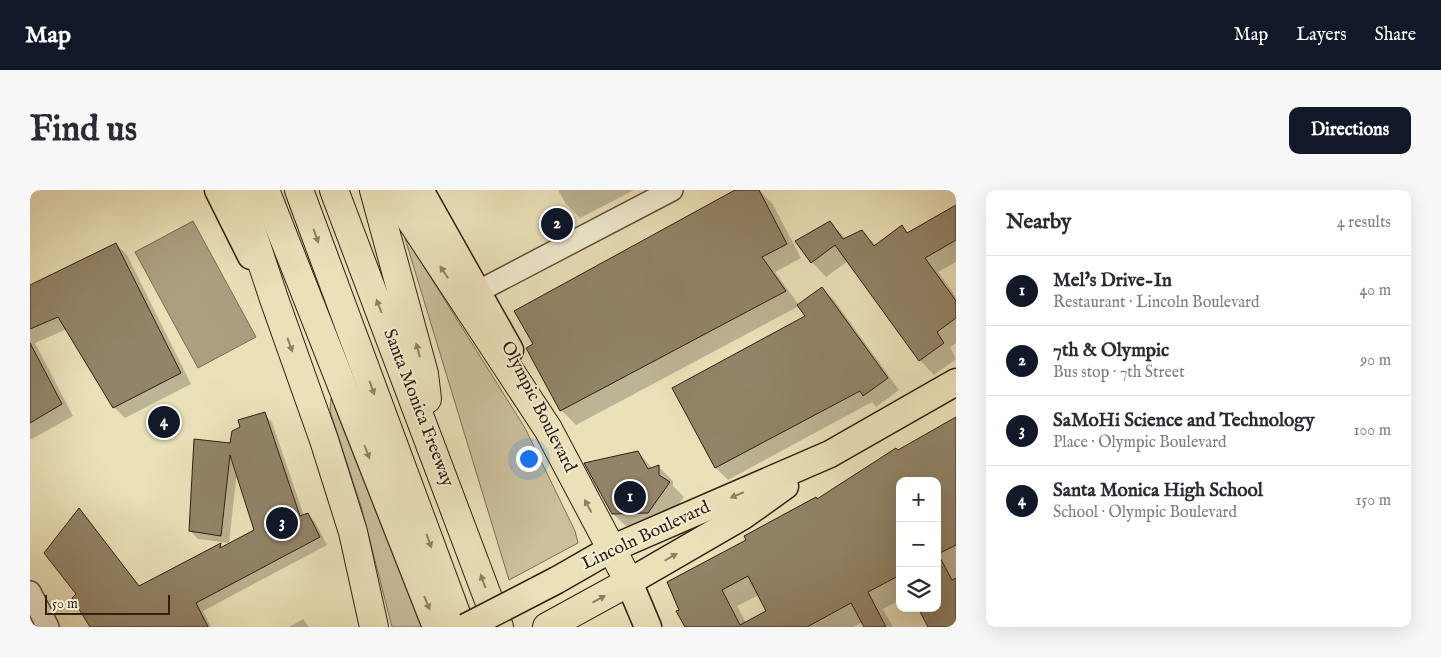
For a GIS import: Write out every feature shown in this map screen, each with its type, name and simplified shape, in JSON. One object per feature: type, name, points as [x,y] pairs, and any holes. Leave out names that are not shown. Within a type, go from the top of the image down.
[{"type":"highway","points":[[238,190],[324,440],[347,514],[374,627]]},
{"type":"highway","points":[[265,190],[437,627]]},
{"type":"highway","name":"Santa Monica Freeway","points":[[299,190],[461,627]]},
{"type":"highway","name":"Santa Monica Freeway","points":[[334,190],[434,450],[499,627]]},
{"type":"highway","points":[[374,190],[424,374],[434,450]]},
{"type":"highway","points":[[391,190],[548,429]]},
{"type":"highway","name":"Olympic Boulevard","points":[[548,429],[629,582]]},
{"type":"highway","name":"Lincoln Boulevard","points":[[558,621],[629,582]]},
{"type":"main road","points":[[218,190],[274,299]]},
{"type":"main road","name":"Olympic Boulevard","points":[[420,190],[522,371],[548,429]]},
{"type":"main road","name":"Lincoln Boulevard","points":[[629,582],[743,516],[830,454],[956,382]]},
{"type":"main road","name":"Lincoln Boulevard","points":[[466,627],[611,549],[830,454]]},
{"type":"main road","name":"Olympic Boulevard","points":[[629,582],[648,627]]},
{"type":"street","points":[[477,292],[672,190]]},
{"type":"street","points":[[30,592],[48,627]]},
{"type":"shaded area","points":[[193,221],[256,337],[198,368],[135,252]]},
{"type":"shaded area","points":[[404,235],[525,428],[575,531],[578,543],[509,580]]},
{"type":"shaded area","points":[[331,398],[421,627],[392,627],[361,506],[330,411]]},
{"type":"building","points":[[735,190],[759,190],[787,244],[762,257],[786,291],[560,411],[526,348],[533,344],[514,311]]},
{"type":"building","points":[[956,205],[956,240],[925,258],[956,301],[956,318],[937,332],[944,343],[919,361],[835,245],[811,263],[795,241],[830,221],[843,239],[862,230],[874,246],[902,225],[907,233]]},
{"type":"building","points":[[116,243],[181,373],[113,408],[58,317],[30,329],[30,285]]},
{"type":"building","points":[[822,287],[888,378],[863,396],[860,391],[715,468],[672,388],[805,316],[797,305]]},
{"type":"building","points":[[30,343],[62,404],[30,423]]},
{"type":"building","points":[[265,412],[300,516],[308,513],[320,537],[196,603],[208,627],[90,627],[72,598],[76,594],[44,553],[79,508],[139,586],[221,543],[220,548],[254,530],[230,455],[221,536],[189,531],[194,439],[230,443],[232,431],[240,427],[238,420]]},
{"type":"building","points":[[956,417],[956,545],[941,552],[941,477],[896,477],[896,577],[868,592],[886,627],[864,627],[851,603],[807,627],[685,627],[676,611],[679,610],[667,582],[746,540],[744,536],[816,497],[817,499],[896,448],[898,450]],"holes":[[[748,576],[766,611],[740,625],[722,590]]]},
{"type":"building","points":[[638,451],[648,469],[659,465],[659,475],[670,482],[648,513],[612,514],[584,463]]},
{"type":"building","points":[[941,560],[952,580],[956,578],[956,627],[928,627],[920,612],[941,612]]},
{"type":"place","name":"7th & Olympic","points":[[557,224]]},
{"type":"place","name":"Santa Monica High School","points":[[164,422]]},
{"type":"place","name":"Mel's Drive-In","points":[[630,497]]},
{"type":"place","name":"SaMoHi Science and Technology","points":[[282,523]]}]
